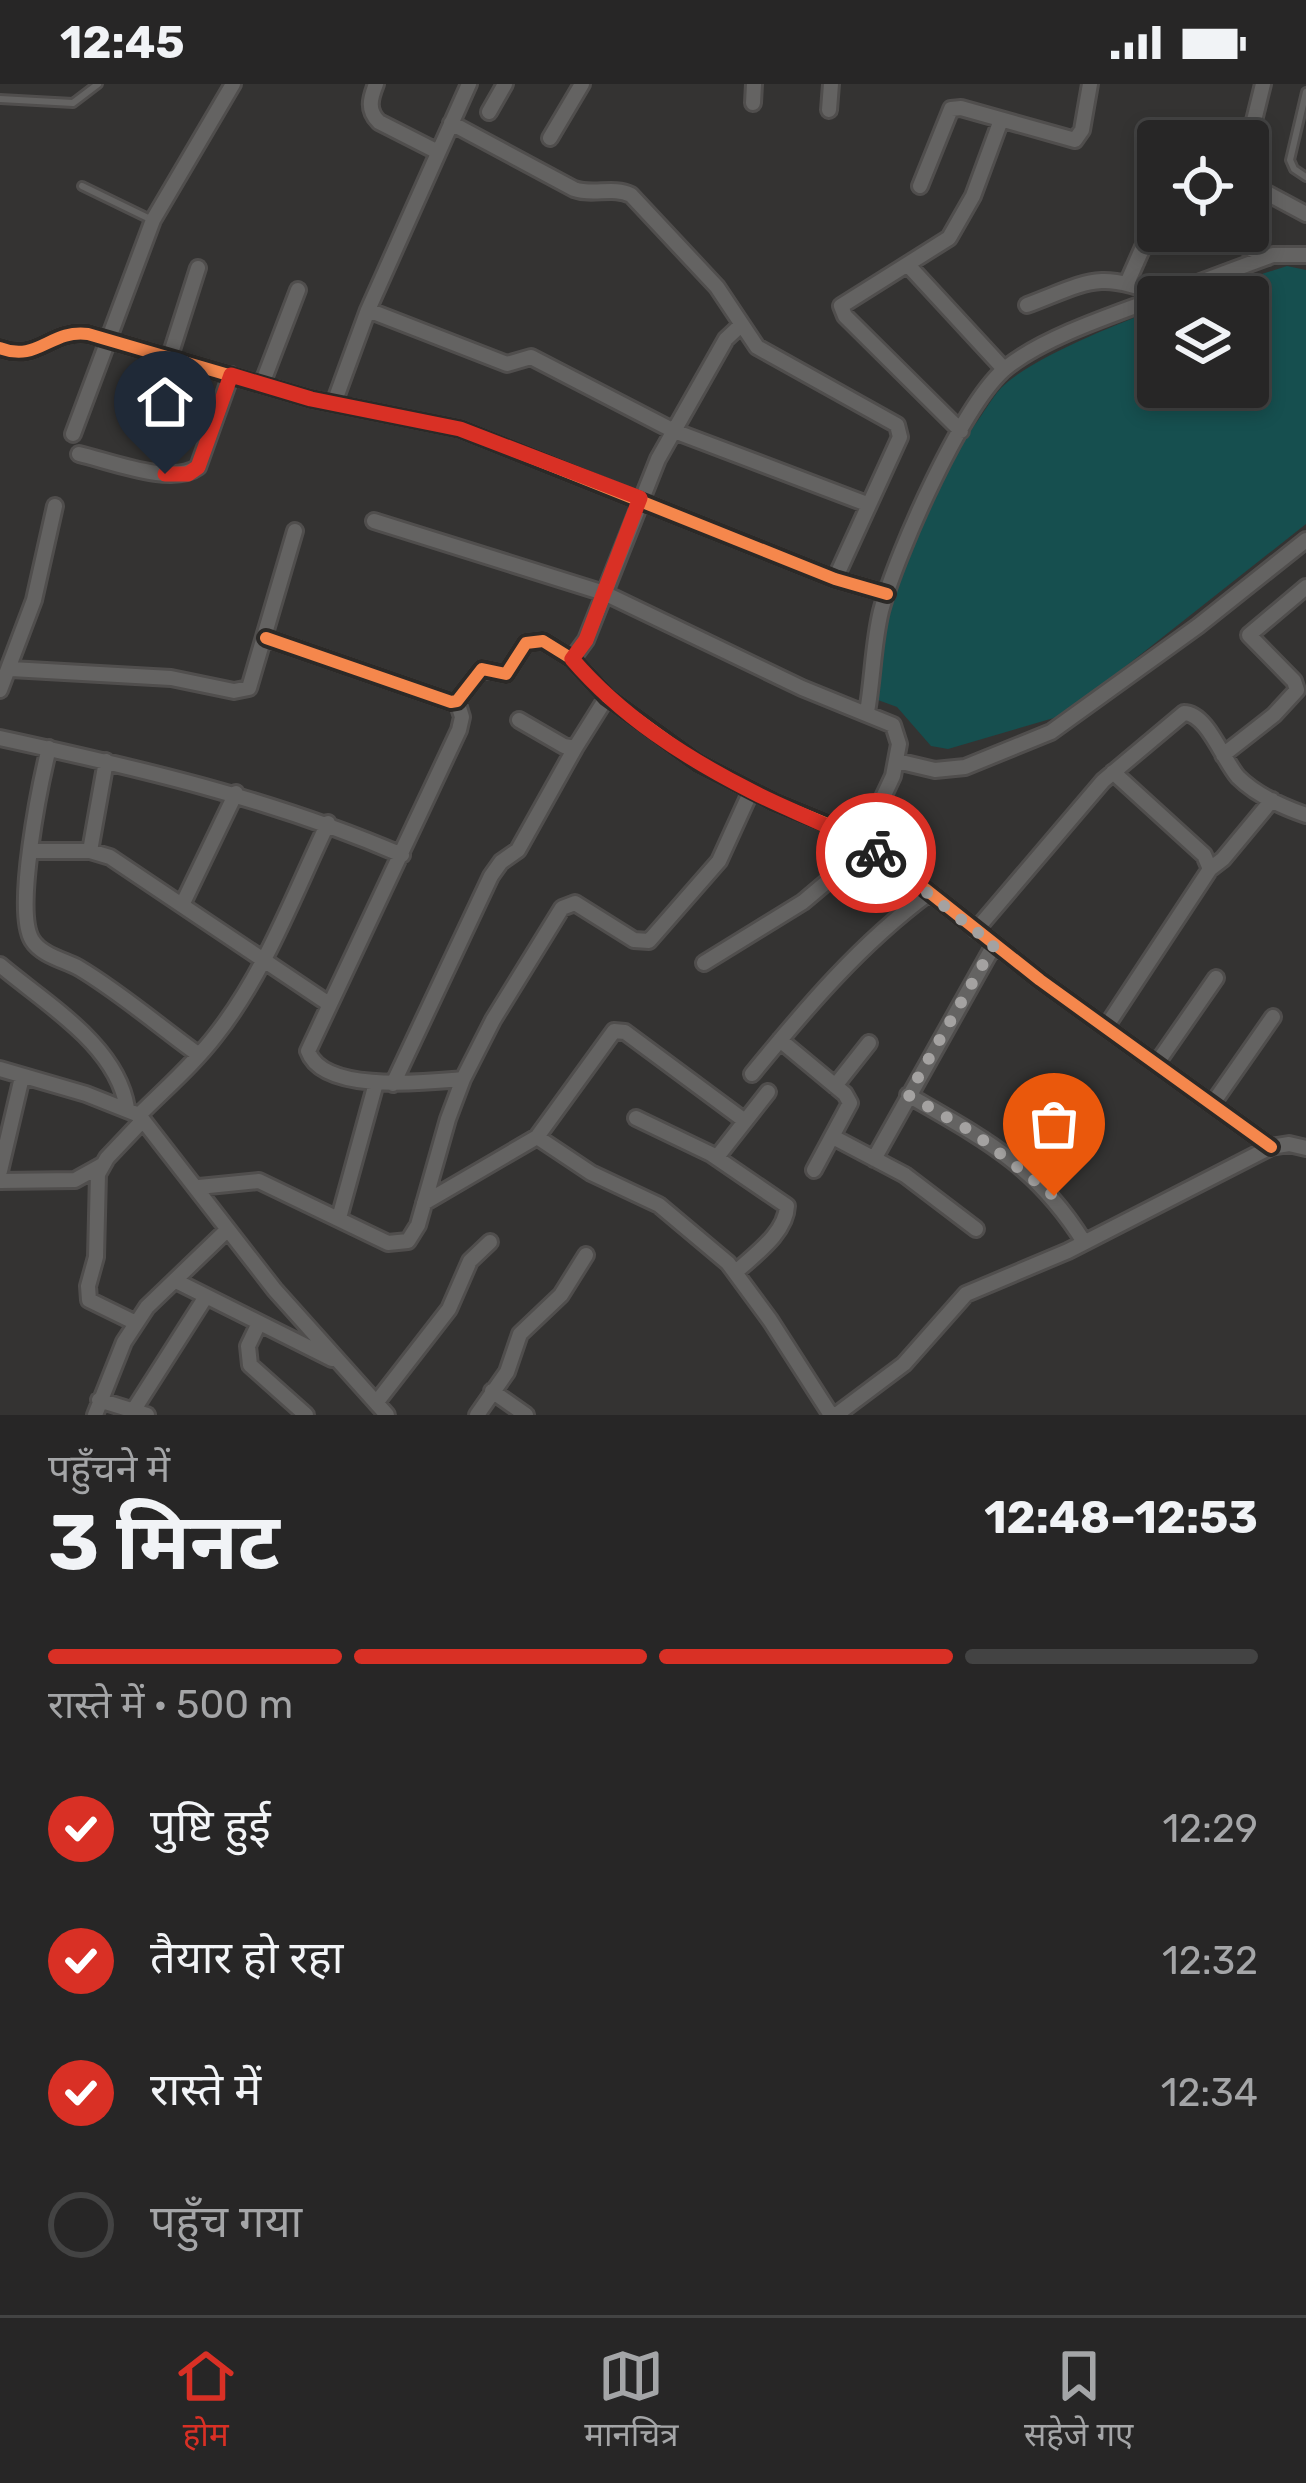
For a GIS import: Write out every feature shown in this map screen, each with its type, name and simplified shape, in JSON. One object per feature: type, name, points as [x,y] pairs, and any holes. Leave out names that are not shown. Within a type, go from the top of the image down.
[{"type":"street","points":[[73,434],[153,220],[233,84]]},
{"type":"street","points":[[376,84],[370,103],[379,122],[438,152]]},
{"type":"street","points":[[334,403],[368,310],[469,84]]},
{"type":"street","points":[[489,112],[505,84]]},
{"type":"street","points":[[550,138],[582,84]]},
{"type":"street","points":[[753,103],[754,84]]},
{"type":"street","points":[[829,110],[831,84]]},
{"type":"street","points":[[920,186],[951,110],[961,108],[1076,140],[1090,84]]},
{"type":"street","points":[[1254,120],[1263,84]]},
{"type":"street","points":[[961,431],[842,310],[844,301],[932,251],[959,224],[1001,120]]},
{"type":"street","points":[[451,123],[574,189],[588,193],[619,190],[631,195],[717,287],[750,340],[767,354],[897,425],[900,437],[835,579]]},
{"type":"street","points":[[1269,194],[1306,214]]},
{"type":"street","points":[[1128,281],[1141,252]]},
{"type":"street","points":[[1257,252],[1268,257]]},
{"type":"street","points":[[1217,276],[1268,257],[1306,255]]},
{"type":"street","points":[[908,266],[1004,369]]},
{"type":"street","points":[[170,356],[198,268]]},
{"type":"street","points":[[1028,305],[1092,280],[1137,286]]},
{"type":"street","points":[[262,384],[298,290]]},
{"type":"street","points":[[867,712],[886,594],[929,491],[961,431],[1004,369],[1074,332],[1137,306]]},
{"type":"street","points":[[368,310],[507,364],[531,357],[674,430],[867,504]]},
{"type":"street","points":[[572,659],[586,640],[640,498],[674,430],[726,339],[741,325]]},
{"type":"street","points":[[0,348],[25,354],[73,332],[334,403],[460,429],[835,579],[886,594]]},
{"type":"street","points":[[79,454],[165,474],[188,474],[198,467],[231,375]]},
{"type":"street","points":[[55,506],[38,583],[4,678],[171,678],[242,691],[255,680],[295,531]]},
{"type":"street","points":[[374,521],[604,593],[802,688],[893,725],[899,744],[897,761],[863,844],[844,871],[704,963]]},
{"type":"street","points":[[897,761],[935,770],[965,767],[1051,732],[1198,626],[1306,540]]},
{"type":"street","points":[[1222,754],[1274,715],[1298,690],[1250,635],[1306,586]]},
{"type":"street","points":[[266,638],[444,701],[457,701]]},
{"type":"street","points":[[457,701],[482,669],[506,674],[531,640],[544,641],[572,659],[607,698],[698,763],[863,844],[1270,1147]]},
{"type":"street","points":[[394,1084],[491,876],[518,850],[607,698]]},
{"type":"street","points":[[457,701],[462,717],[459,730],[310,1041],[312,1060],[334,1072],[376,1083],[463,1079]]},
{"type":"street","points":[[976,930],[1113,772],[1188,712],[1197,716],[1238,776],[1272,800],[1306,815]]},
{"type":"street","points":[[518,721],[575,748]]},
{"type":"street","points":[[0,737],[236,793],[328,823],[402,855]]},
{"type":"street","points":[[49,748],[31,850],[28,928],[35,945],[80,969],[199,1055]]},
{"type":"street","points":[[90,851],[106,761]]},
{"type":"street","points":[[1113,772],[1204,855],[1210,869]]},
{"type":"street","points":[[199,1187],[259,1180],[398,1245],[414,1236],[463,1079],[562,908],[575,902],[634,940],[649,940],[719,861],[751,791]]},
{"type":"street","points":[[184,903],[236,793]]},
{"type":"street","points":[[1106,1027],[1210,869],[1223,860],[1272,800]]},
{"type":"street","points":[[136,1323],[88,1300],[86,1294],[96,1256],[95,1187],[102,1165],[136,1114],[199,1055],[232,1014],[328,823]]},
{"type":"street","points":[[31,850],[90,851],[122,863],[329,1004]]},
{"type":"street","points":[[752,1074],[882,929],[928,892]]},
{"type":"street","points":[[874,1159],[994,945]]},
{"type":"street","points":[[0,965],[104,1054],[136,1114],[199,1187],[227,1230],[381,1409],[449,1309],[470,1261],[490,1242]]},
{"type":"street","points":[[1157,1063],[1216,978]]},
{"type":"street","points":[[1214,1103],[1273,1018]]},
{"type":"street","points":[[424,1203],[537,1137],[614,1030],[625,1032],[746,1121]]},
{"type":"street","points":[[780,1040],[850,1103],[814,1171]]},
{"type":"street","points":[[835,1086],[869,1043]]},
{"type":"street","points":[[0,1069],[136,1114]]},
{"type":"street","points":[[22,1077],[1,1167],[75,1180],[102,1165]]},
{"type":"street","points":[[339,1218],[376,1083]]},
{"type":"street","points":[[717,1157],[768,1092]]},
{"type":"street","points":[[908,1095],[974,1133],[1039,1181],[1084,1242]]},
{"type":"street","points":[[636,1118],[717,1157],[782,1201],[788,1211],[772,1238],[736,1272]]},
{"type":"street","points":[[537,1137],[591,1174],[659,1205],[689,1226],[736,1272],[834,1415],[904,1364],[966,1294],[1084,1242],[1270,1147],[1306,1148]]},
{"type":"street","points":[[833,1137],[937,1196],[976,1228]]},
{"type":"street","points":[[205,1298],[140,1413],[97,1407],[136,1323],[155,1295],[176,1281],[227,1230]]},
{"type":"street","points":[[477,1415],[507,1372],[520,1334],[561,1294],[586,1256]]},
{"type":"street","points":[[176,1281],[342,1364]]},
{"type":"street","points":[[260,1323],[248,1346],[250,1365],[306,1415]]},
{"type":"street","points":[[492,1391],[526,1415]]},
{"type":"lane","points":[[0,99],[73,103],[98,84]]},
{"type":"lane","points":[[1306,92],[1290,160],[1294,170],[1306,177]]},
{"type":"lane","points":[[82,185],[153,220]]},
{"type":"water","points":[[1287,266],[1306,270],[1306,524],[1064,715],[948,749],[931,746],[897,707],[878,700],[886,628],[920,523],[954,457],[994,397],[1014,377],[1053,354],[1137,318],[1137,408],[1269,408],[1269,276],[1256,276]]},
{"type":"cycle path","points":[[0,348],[24,351],[64,336],[88,334],[311,399],[460,429],[835,579],[887,594]]},
{"type":"cycle path","points":[[266,638],[451,702],[457,701],[482,669],[506,674],[526,643],[543,641],[572,659],[607,697],[698,763],[830,825],[895,865],[1040,980],[1271,1147]]},
{"type":"way so far","points":[[876,853],[994,945],[908,1095],[974,1133],[1054,1196]]},
{"type":"route","points":[[165,474],[188,474],[198,467],[231,375],[311,399],[460,429],[640,498],[586,640],[572,659],[607,698],[698,763],[830,825],[876,853]]}]
